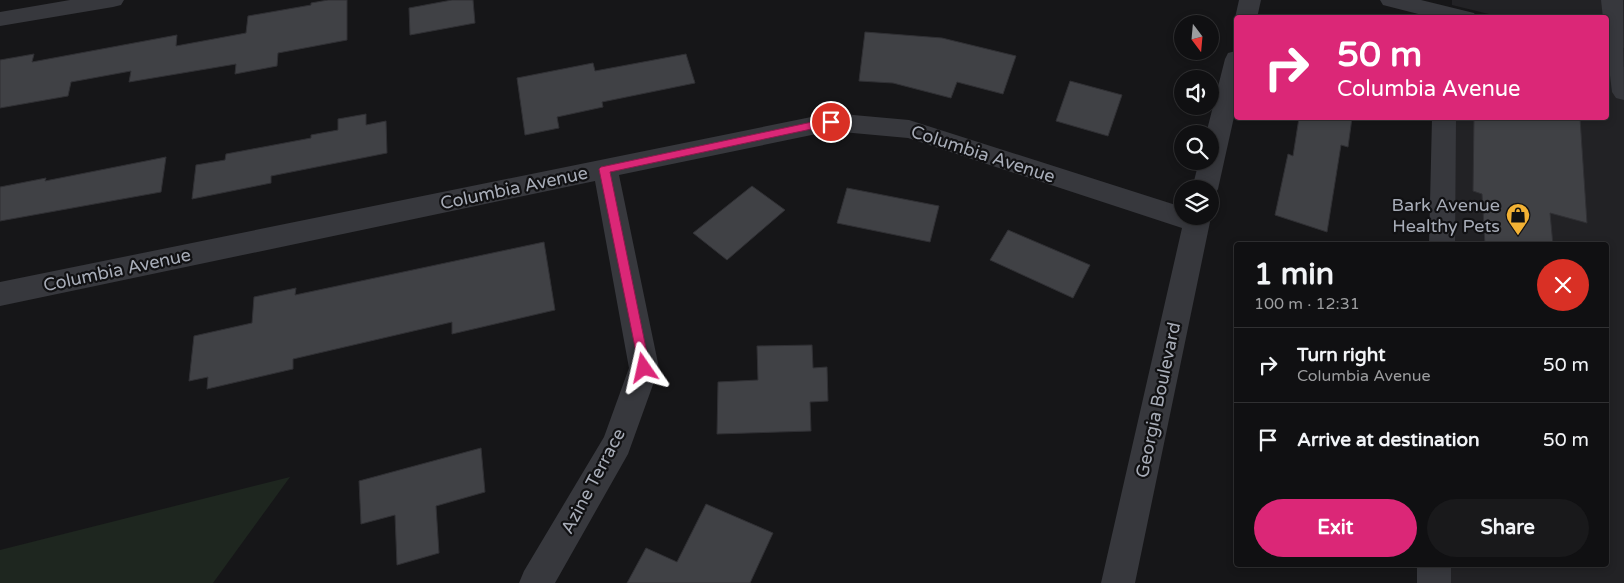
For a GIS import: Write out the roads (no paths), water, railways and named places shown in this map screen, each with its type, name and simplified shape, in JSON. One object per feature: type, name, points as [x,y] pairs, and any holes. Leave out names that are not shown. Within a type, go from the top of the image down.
[{"type":"street","points":[[0,19],[113,0]]},
{"type":"street","points":[[1247,15],[1250,0]]},
{"type":"street","points":[[1391,0],[1452,12]]},
{"type":"street","points":[[1612,0],[1617,56],[1624,92]]},
{"type":"street","points":[[1207,180],[1234,66]]},
{"type":"street","points":[[1442,242],[1444,120]]},
{"type":"street","name":"Columbia Avenue","points":[[0,294],[831,122],[909,129],[1174,212]]},
{"type":"street","name":"Azine Terrace","points":[[536,583],[617,444],[644,368],[605,169]]},
{"type":"street","name":"Georgia Boulevard","points":[[1118,583],[1196,225]]},
{"type":"street","points":[[1434,567],[1434,583]]},
{"type":"place","name":"Bark Avenue Healthy Pets","points":[[1518,236]]}]
